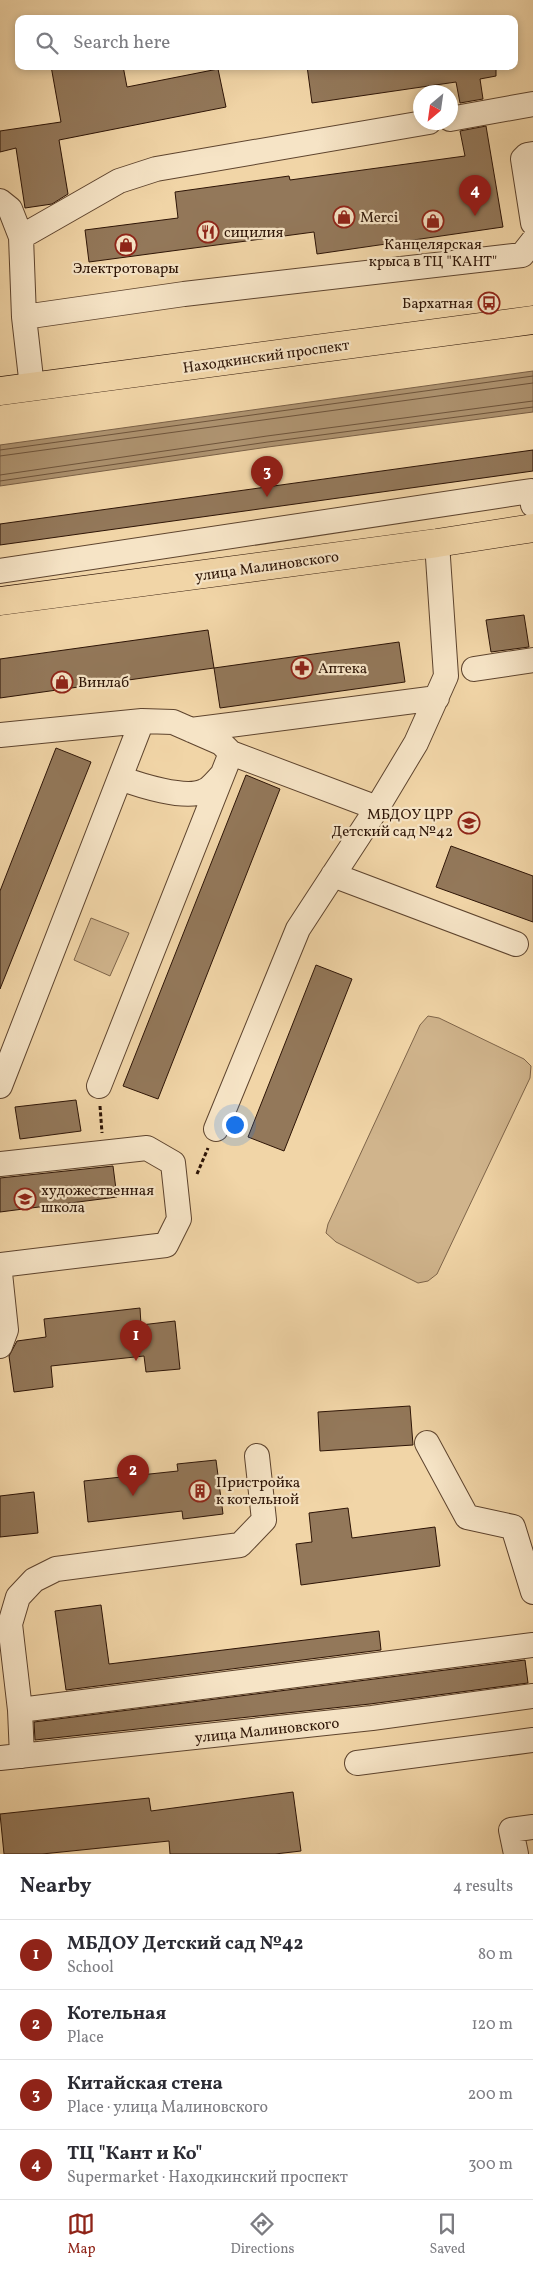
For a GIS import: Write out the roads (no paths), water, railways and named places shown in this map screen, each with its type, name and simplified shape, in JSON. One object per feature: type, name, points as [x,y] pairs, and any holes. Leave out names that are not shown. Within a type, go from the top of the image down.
[{"type":"main road","name":"Находкинский проспект","points":[[0,392],[533,320]]},
{"type":"main road","name":"улица Малиновского","points":[[0,601],[437,543],[533,528]]},
{"type":"street","points":[[458,118],[533,104]]},
{"type":"street","points":[[21,237],[119,181],[156,169],[413,125]]},
{"type":"street","points":[[533,154],[526,155],[523,159],[533,223]]},
{"type":"street","points":[[0,201],[10,209],[21,237],[24,317],[32,387]]},
{"type":"street","points":[[24,317],[184,294],[522,255],[533,242]]},
{"type":"street","points":[[0,571],[531,491],[533,505]]},
{"type":"street","points":[[216,1129],[294,938],[416,743],[446,676],[437,543]]},
{"type":"street","points":[[474,669],[533,660]]},
{"type":"street","points":[[191,730],[437,698]]},
{"type":"street","points":[[0,735],[142,721],[173,722],[221,744],[231,753],[377,808]]},
{"type":"street","points":[[0,1086],[142,721]]},
{"type":"street","points":[[99,1086],[231,753]]},
{"type":"street","points":[[120,778],[150,789],[182,793],[204,791],[222,775]]},
{"type":"street","points":[[333,875],[516,944]]},
{"type":"street","points":[[0,1164],[103,1151],[147,1148],[173,1163],[179,1218],[166,1244],[0,1265]]},
{"type":"street","points":[[0,1273],[6,1330],[0,1346]]},
{"type":"street","points":[[427,1443],[467,1517],[512,1527],[533,1592]]},
{"type":"street","points":[[11,1757],[20,1710],[10,1624],[18,1597],[34,1580],[56,1569],[240,1545],[264,1520],[256,1456]]},
{"type":"street","points":[[20,1710],[533,1645]]},
{"type":"street","name":"улица Малиновского","points":[[11,1757],[372,1718],[533,1696]]},
{"type":"street","points":[[357,1763],[533,1740]]},
{"type":"street","points":[[516,1854],[511,1830],[533,1827]]},
{"type":"water","points":[[533,371],[533,412],[268,447],[0,486],[0,445]]},
{"type":"place","name":"ТЦ \"Кант и Ко\"","points":[[475,216]]},
{"type":"place","name":"Merci","points":[[344,217]]},
{"type":"place","name":"Канцелярская крыса в ТЦ \"КАНТ\"","points":[[433,221]]},
{"type":"place","name":"сицилия","points":[[208,232]]},
{"type":"place","name":"Электротовары","points":[[126,245]]},
{"type":"place","name":"Бархатная","points":[[489,303]]},
{"type":"place","name":"Китайская стена","points":[[267,497]]},
{"type":"place","name":"Аптека","points":[[302,668]]},
{"type":"place","name":"Винлаб","points":[[62,682]]},
{"type":"place","name":"МБДОУ ЦРР Детский сад №42","points":[[469,823]]},
{"type":"place","name":"художественная школа","points":[[25,1199]]},
{"type":"place","name":"МБДОУ Детский сад №42","points":[[136,1361]]},
{"type":"place","name":"Пристройка к котельной","points":[[200,1491]]},
{"type":"place","name":"Котельная","points":[[133,1496]]}]
